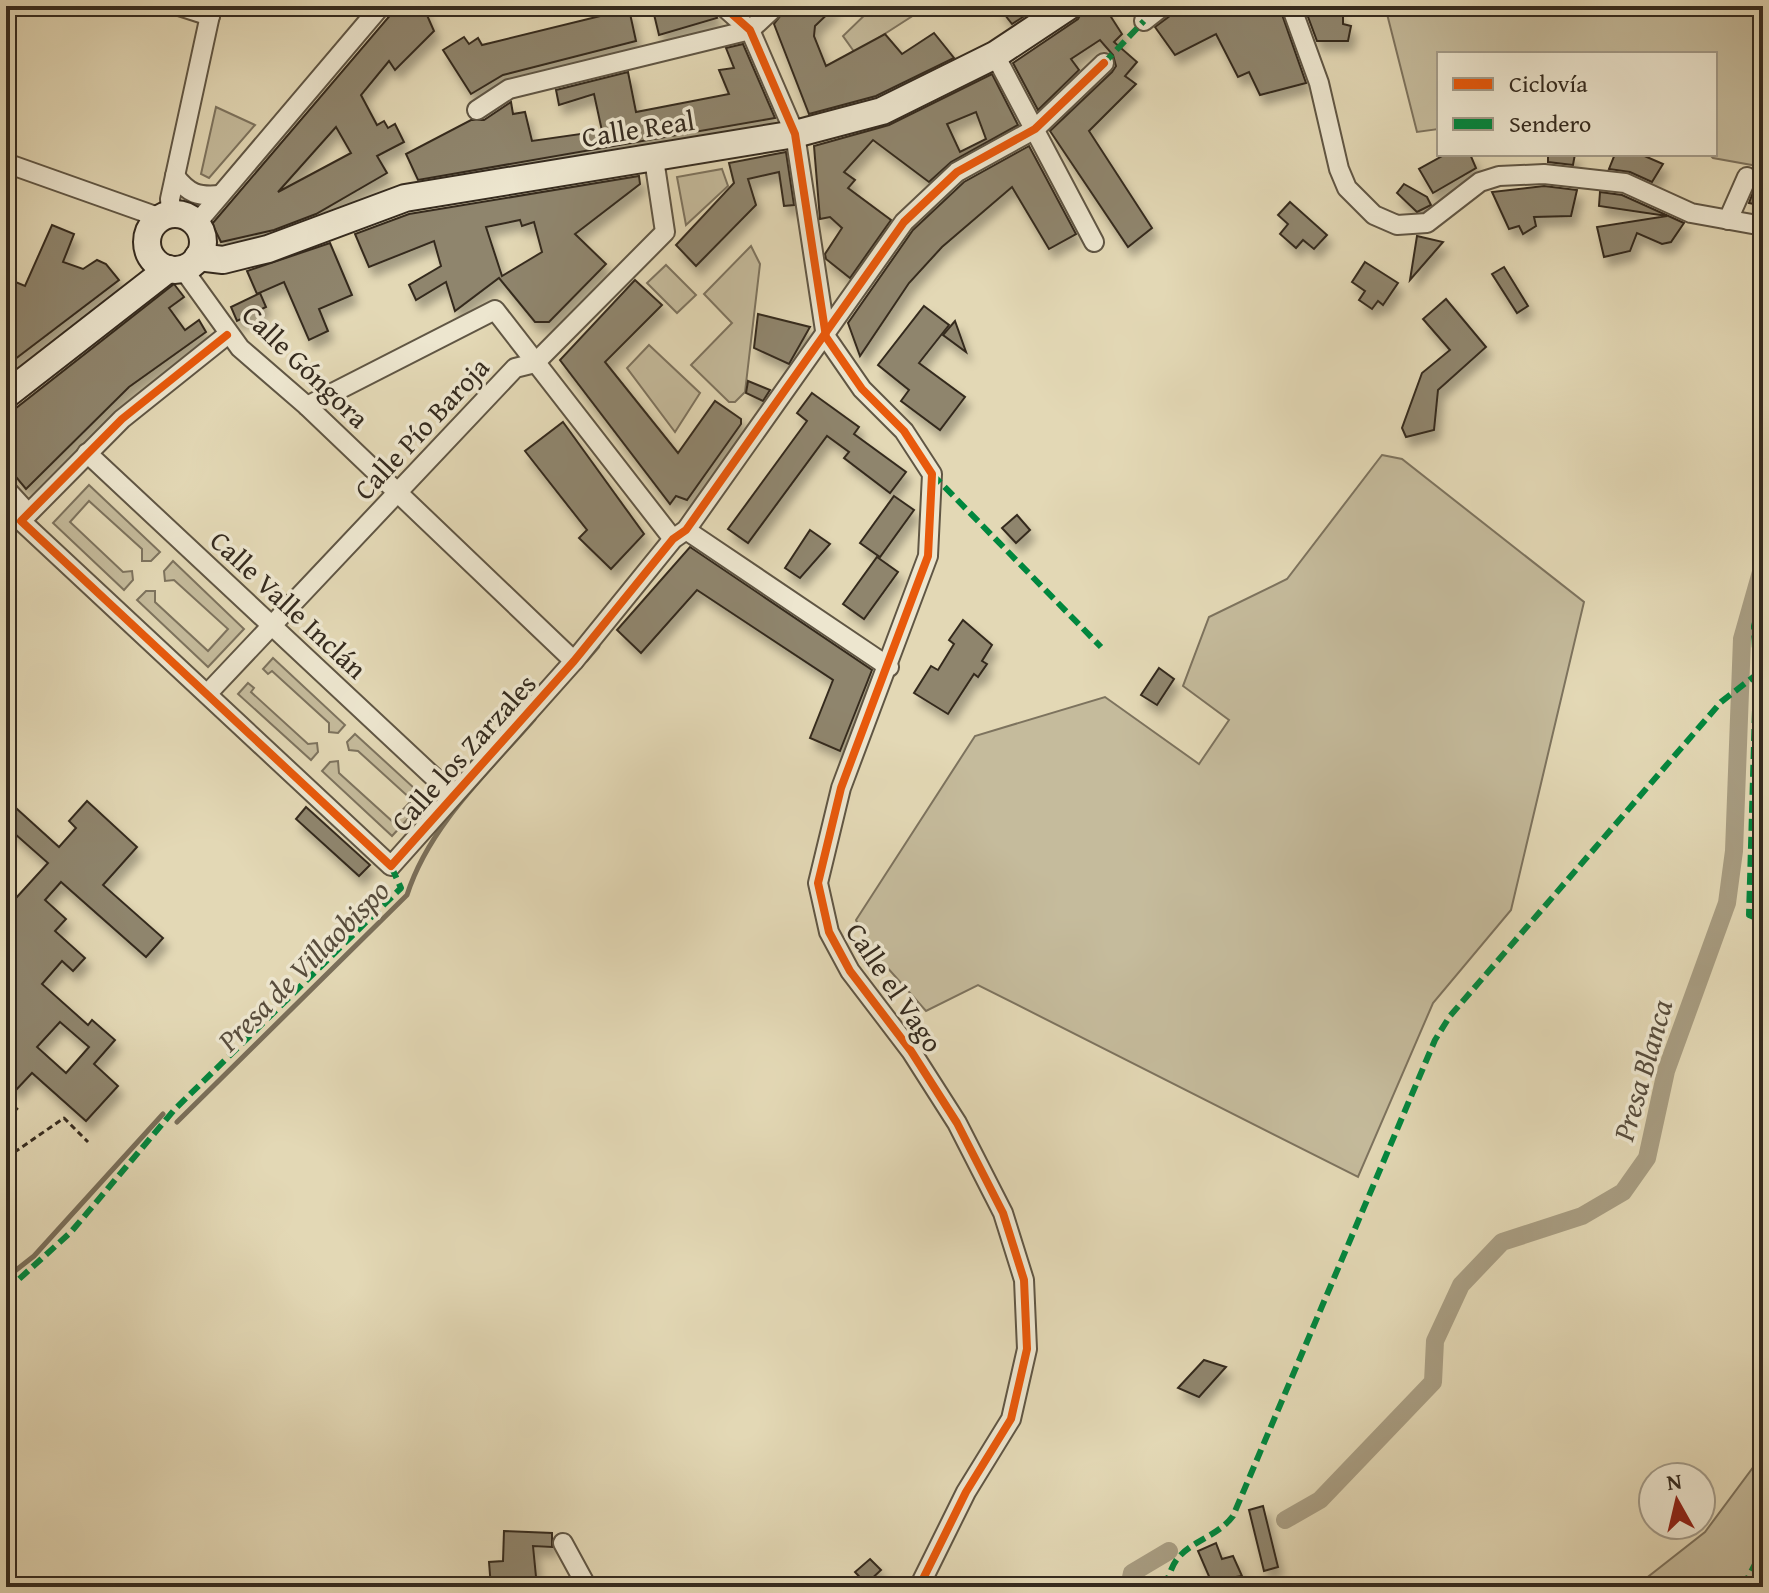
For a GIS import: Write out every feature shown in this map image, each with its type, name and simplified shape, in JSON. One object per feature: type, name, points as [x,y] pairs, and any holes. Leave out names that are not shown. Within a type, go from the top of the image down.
[{"type":"street","points":[[179,6],[211,11],[166,216],[154,224],[147,241],[152,259],[183,265]]},
{"type":"street","points":[[196,224],[381,6]]},
{"type":"street","points":[[723,6],[750,30]]},
{"type":"street","points":[[477,110],[509,89],[750,30],[776,6]]},
{"type":"street","name":"Calle Real","points":[[183,265],[223,260],[268,249],[405,198],[795,134],[882,111],[995,55],[1069,6]]},
{"type":"street","points":[[1144,21],[1163,6]]},
{"type":"street","points":[[1291,6],[1319,83],[1339,169],[1347,188],[1374,215],[1397,225],[1427,223],[1480,182],[1499,176],[1544,174],[1625,183],[1691,213],[1763,226]]},
{"type":"street","name":"Calle el Vago","points":[[750,30],[795,134],[826,337],[862,389],[904,431],[932,474],[928,556],[889,667],[870,705],[841,788],[818,883],[829,932],[850,971],[911,1051],[957,1123],[1003,1213],[1024,1280],[1027,1349],[1011,1419],[966,1492],[919,1587]]},
{"type":"street","points":[[995,55],[1094,242]]},
{"type":"street","name":"Calle los Zarzales","points":[[28,513],[21,521],[391,866],[574,661],[680,534],[826,337],[849,298],[904,222],[957,172],[1035,129],[1104,63]]},
{"type":"street","name":"Calle Pío Baroja","points":[[208,693],[515,368],[535,363],[665,232],[654,159]]},
{"type":"street","points":[[6,163],[166,216],[180,215],[196,224],[202,240],[183,265],[6,395]]},
{"type":"street","points":[[175,176],[187,191],[200,197],[220,195]]},
{"type":"street","points":[[1728,220],[1747,177]]},
{"type":"street","name":"Calle Góngora","points":[[183,265],[227,335],[307,406],[574,661]]},
{"type":"street","points":[[307,406],[495,310],[535,363],[680,534],[889,667]]},
{"type":"street","points":[[6,489],[28,513],[122,419],[227,335]]},
{"type":"street","name":"Calle Valle Inclán","points":[[87,453],[453,795]]},
{"type":"street","points":[[563,1543],[587,1587]]},
{"type":"path","points":[[6,1099],[18,1110],[6,1124]]},
{"type":"path","points":[[6,1158],[64,1118],[88,1142]]},
{"type":"shaded area","points":[[874,6],[928,6],[855,53],[843,36]]},
{"type":"shaded area","points":[[1385,6],[1763,6],[1763,167],[1711,156],[1717,156],[1717,52],[1437,52],[1437,129],[1417,132]]},
{"type":"shaded area","points":[[216,107],[255,125],[209,178],[201,174]]},
{"type":"shaded area","points":[[722,169],[728,186],[686,225],[677,177]]},
{"type":"shaded area","points":[[751,246],[760,264],[745,392],[735,402],[729,402],[691,365],[732,323],[704,294]]},
{"type":"shaded area","points":[[666,265],[696,295],[677,313],[647,283]]},
{"type":"shaded area","points":[[649,345],[700,393],[675,432],[627,368]]},
{"type":"shaded area","points":[[1382,455],[1402,459],[1584,602],[1511,910],[1433,1003],[1358,1177],[978,985],[926,1011],[868,946],[856,920],[975,736],[1105,697],[1199,764],[1229,720],[1183,686],[1209,617],[1287,579]]},
{"type":"shaded area","points":[[89,485],[160,552],[151,561],[142,561],[142,549],[89,501],[70,522],[123,572],[132,571],[133,580],[124,590],[53,523]]},
{"type":"shaded area","points":[[173,561],[244,629],[208,667],[137,600],[146,591],[155,591],[155,602],[208,651],[228,629],[174,580],[165,581],[164,571]]},
{"type":"shaded area","points":[[273,658],[345,725],[338,733],[329,732],[329,723],[272,671],[268,674],[263,669]]},
{"type":"shaded area","points":[[248,683],[254,688],[251,692],[308,744],[317,743],[318,752],[311,760],[238,694]]},
{"type":"shaded area","points":[[355,734],[426,799],[392,836],[322,771],[330,762],[338,761],[339,773],[392,821],[412,800],[358,751],[349,750],[347,742]]},
{"type":"shaded area","points":[[1763,765],[1763,933],[1754,914]]},
{"type":"shaded area","points":[[1763,1454],[1763,1587],[1635,1587],[1694,1541],[1717,1541],[1717,1516]]},
{"type":"building","points":[[398,6],[423,6],[434,31],[395,70],[389,61],[361,95],[377,125],[384,121],[388,128],[395,124],[404,142],[377,156],[387,173],[316,214],[274,230],[221,242],[212,224]],"holes":[[[336,127],[351,153],[278,192]]]},
{"type":"building","points":[[652,6],[711,6],[717,18],[659,35]]},
{"type":"building","points":[[788,6],[836,6],[815,26],[814,36],[826,66],[885,34],[902,54],[934,33],[954,58],[876,96],[809,114],[774,24]]},
{"type":"building","points":[[998,6],[1040,6],[1012,24]]},
{"type":"building","points":[[1085,6],[1104,6],[1122,34],[1114,42],[1137,62],[1125,76],[1136,84],[1089,131],[1152,228],[1128,247],[1050,131],[1112,72],[1116,66],[1113,55],[1100,40],[1071,59],[1079,70],[1038,110],[1013,63],[1078,19]]},
{"type":"building","points":[[1175,6],[1279,6],[1306,83],[1260,95],[1249,72],[1238,77],[1216,34],[1175,55],[1155,27],[1171,15]]},
{"type":"building","points":[[1304,6],[1337,6],[1335,14],[1343,16],[1343,24],[1351,26],[1348,41],[1317,41]]},
{"type":"building","points":[[629,9],[636,41],[503,75],[471,94],[443,50],[464,37],[469,44],[478,38],[482,45]]},
{"type":"building","points":[[743,44],[775,118],[418,180],[406,154],[471,120],[484,120],[511,102],[513,114],[525,112],[532,141],[602,131],[594,94],[559,105],[556,90],[628,72],[636,112],[729,94],[719,70],[734,68],[726,48]]},
{"type":"building","points":[[992,74],[1018,125],[951,162],[929,182],[873,140],[844,172],[855,180],[848,188],[891,220],[850,278],[826,259],[825,254],[842,228],[830,217],[820,219],[814,146],[889,125]],"holes":[[[976,112],[986,139],[960,152],[947,124]]]},
{"type":"building","points":[[1029,146],[1076,234],[1049,249],[1012,187],[942,247],[909,283],[860,356],[848,323],[913,230],[964,182]]},
{"type":"building","points":[[786,152],[794,205],[784,206],[779,172],[748,179],[756,205],[696,266],[676,245],[734,183],[729,163]]},
{"type":"building","points":[[1442,156],[1471,156],[1476,168],[1433,193],[1419,169]]},
{"type":"building","points":[[1548,156],[1575,156],[1573,165],[1548,162]]},
{"type":"building","points":[[1614,156],[1645,156],[1663,164],[1652,182],[1630,172],[1609,169]]},
{"type":"building","points":[[1763,165],[1763,206],[1749,203]]},
{"type":"building","points":[[639,176],[640,184],[575,234],[606,264],[549,322],[535,322],[499,278],[455,311],[446,282],[416,300],[409,285],[441,266],[434,241],[369,267],[355,234],[409,214]],"holes":[[[520,220],[522,226],[534,222],[542,252],[502,276],[486,227]]]},
{"type":"building","points":[[1404,184],[1427,197],[1431,205],[1417,212],[1397,193]]},
{"type":"building","points":[[1544,186],[1577,190],[1571,216],[1534,217],[1536,226],[1523,234],[1519,226],[1509,229],[1492,192]]},
{"type":"building","points":[[1600,192],[1622,195],[1684,223],[1671,242],[1662,244],[1637,233],[1630,251],[1604,257],[1597,227],[1667,216],[1599,206]]},
{"type":"building","points":[[1290,202],[1327,235],[1314,249],[1303,240],[1296,248],[1280,234],[1288,224],[1278,215]]},
{"type":"building","points":[[52,225],[74,234],[63,262],[83,269],[97,260],[106,264],[119,280],[6,366],[6,278],[25,286]]},
{"type":"building","points":[[1417,236],[1443,242],[1410,280]]},
{"type":"building","points":[[330,243],[352,295],[319,309],[328,331],[309,340],[284,282],[257,294],[247,271]]},
{"type":"building","points":[[1365,262],[1398,283],[1383,305],[1378,301],[1372,309],[1359,300],[1365,291],[1352,282]]},
{"type":"building","points":[[1504,267],[1528,306],[1517,313],[1492,274]]},
{"type":"building","points":[[635,280],[662,305],[605,362],[678,453],[715,401],[741,419],[741,424],[687,500],[676,496],[670,504],[560,360]]},
{"type":"building","points":[[174,284],[184,297],[169,308],[185,330],[199,320],[206,332],[129,387],[26,489],[6,465],[6,411],[16,408]]},
{"type":"building","points":[[260,293],[266,307],[237,321],[231,307]]},
{"type":"building","points":[[1446,299],[1486,347],[1438,390],[1434,430],[1406,437],[1402,428],[1422,373],[1450,350],[1423,319]]},
{"type":"building","points":[[924,306],[949,325],[919,363],[965,397],[940,430],[901,401],[909,390],[878,365]]},
{"type":"building","points":[[758,314],[810,327],[789,364],[754,348]]},
{"type":"building","points":[[955,321],[966,352],[943,335]]},
{"type":"building","points":[[748,381],[770,390],[763,401],[746,393]]},
{"type":"building","points":[[812,393],[859,427],[854,434],[906,472],[890,493],[844,458],[849,452],[827,436],[748,543],[728,529],[807,421],[797,413]]},
{"type":"building","points":[[563,422],[644,534],[611,569],[579,538],[587,530],[525,451]]},
{"type":"building","points":[[894,496],[914,510],[880,557],[860,543]]},
{"type":"building","points":[[1017,515],[1030,530],[1016,543],[1002,528]]},
{"type":"building","points":[[810,530],[830,544],[800,578],[785,568]]},
{"type":"building","points":[[690,547],[872,670],[840,751],[810,738],[833,680],[697,590],[641,653],[617,630]]},
{"type":"building","points":[[877,557],[898,572],[864,619],[843,604]]},
{"type":"building","points":[[963,620],[992,645],[982,661],[987,664],[978,677],[974,674],[948,714],[914,693],[931,666],[938,670],[954,644],[949,640]]},
{"type":"building","points":[[1159,668],[1174,679],[1157,705],[1141,695]]},
{"type":"building","points":[[6,799],[59,847],[76,828],[69,821],[87,801],[137,847],[103,885],[163,938],[146,957],[61,882],[45,900],[66,919],[55,931],[85,958],[73,971],[62,961],[42,984],[88,1025],[92,1020],[115,1040],[94,1064],[118,1086],[86,1121],[32,1073],[16,1090],[6,1080],[6,909],[48,863],[6,826]],"holes":[[[60,1022],[89,1047],[66,1073],[37,1047]]]},
{"type":"building","points":[[306,807],[370,865],[359,876],[296,819]]},
{"type":"building","points":[[1204,1360],[1226,1367],[1199,1397],[1178,1388]]},
{"type":"building","points":[[1263,1506],[1278,1567],[1264,1571],[1249,1510]]},
{"type":"building","points":[[504,1531],[552,1533],[552,1547],[533,1546],[537,1587],[491,1587],[489,1562],[503,1561]]},
{"type":"building","points":[[1216,1543],[1222,1559],[1233,1556],[1242,1576],[1211,1581],[1198,1551]]},
{"type":"building","points":[[870,1559],[881,1570],[866,1584],[855,1572]]},
{"type":"waterway","name":"Presa Blanca","points":[[1285,1520],[1320,1500],[1433,1382],[1435,1341],[1461,1285],[1502,1242],[1582,1216],[1623,1192],[1647,1158],[1666,1071],[1727,903],[1734,851],[1742,639],[1763,565]]},
{"type":"waterway","name":"Presa de Villaobispo","points":[[586,660],[598,646]]},
{"type":"waterway","name":"Presa de Villaobispo","points":[[177,1122],[407,895],[417,870],[444,823],[534,719]]},
{"type":"waterway","name":"Presa de Villaobispo","points":[[6,1278],[34,1256],[163,1114]]},
{"type":"waterway","name":"Presa Blanca","points":[[1129,1587],[1132,1573],[1169,1551]]},
{"type":"marked path","points":[[1104,63],[1144,21]]},
{"type":"marked path","points":[[932,474],[1101,647]]},
{"type":"marked path","points":[[1164,1587],[1178,1558],[1233,1516],[1435,1040],[1450,1016],[1721,702],[1756,675],[1754,626],[1763,594]]},
{"type":"marked path","points":[[1756,675],[1749,915],[1763,921]]},
{"type":"marked path","points":[[6,1291],[71,1232],[175,1109],[401,888],[391,866]]},
{"type":"marked path","points":[[1743,1587],[1763,1549]]},
{"type":"cycle path","points":[[723,6],[750,30],[795,134],[826,337],[862,389],[904,431],[932,474],[928,556],[841,788],[818,883],[829,932],[850,971],[911,1051],[957,1123],[1003,1213],[1024,1280],[1027,1349],[1011,1419],[966,1492],[919,1587]]},
{"type":"cycle path","points":[[227,335],[122,419],[21,521],[391,866],[574,661],[673,539],[686,530],[904,222],[957,172],[1035,129],[1104,63]]}]
